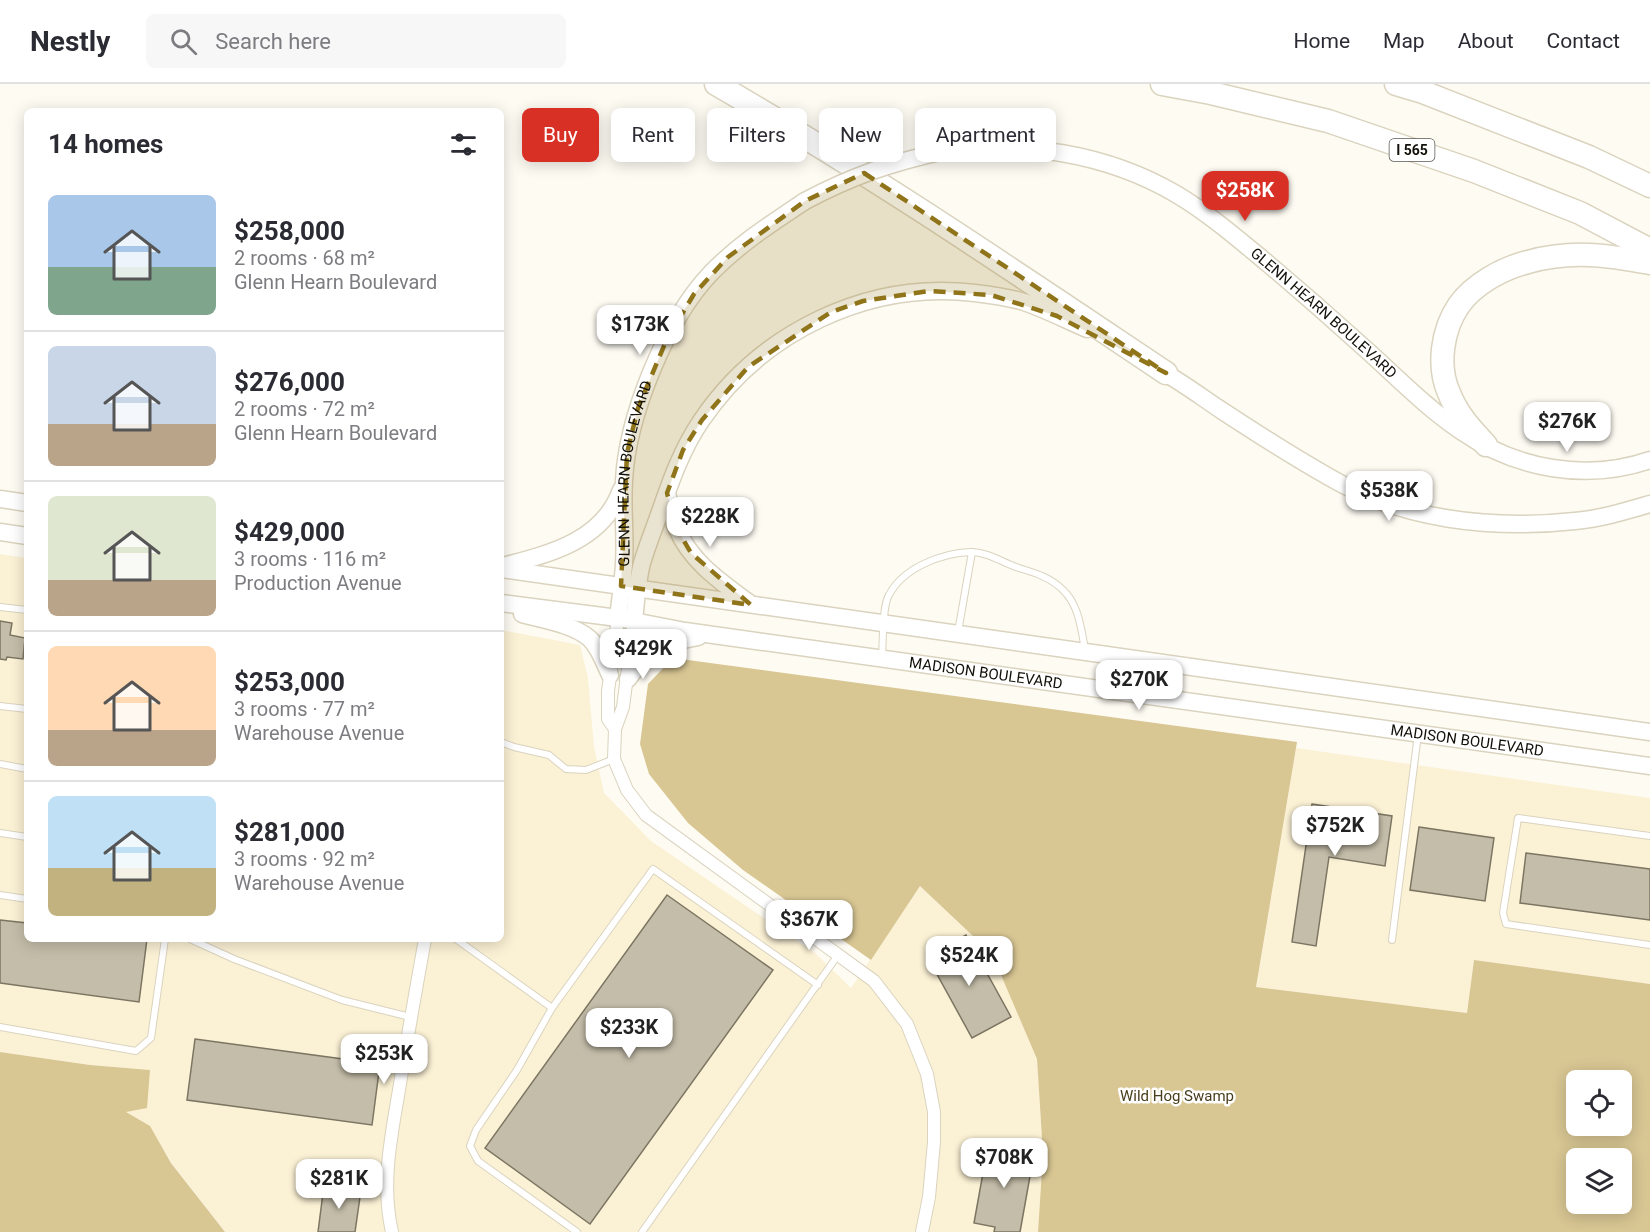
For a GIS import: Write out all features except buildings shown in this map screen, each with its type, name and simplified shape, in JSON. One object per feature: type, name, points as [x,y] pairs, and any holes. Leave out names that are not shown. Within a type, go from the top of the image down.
[{"type":"highway","points":[[716,84],[812,140],[947,226],[1166,373]]},
{"type":"highway","name":"I 565","points":[[1162,84],[1211,93],[1338,124],[1474,171],[1580,213],[1650,250]]},
{"type":"highway","points":[[1396,84],[1423,92],[1590,157],[1650,186]]},
{"type":"highway","points":[[1485,445],[1463,420],[1448,392],[1442,361],[1444,340],[1459,305],[1489,278],[1526,262],[1547,257],[1604,254],[1650,263]]},
{"type":"main road","name":"GLENN HEARN BOULEVARD","points":[[626,620],[629,587],[624,563],[624,480],[627,453],[638,408],[666,341],[679,317],[709,275],[728,257],[756,234],[805,201],[838,183],[868,171],[897,161],[944,151],[990,147],[1024,148],[1062,153],[1130,171],[1175,193],[1206,213],[1321,309],[1436,411],[1461,431],[1485,445],[1522,462],[1578,472],[1634,465],[1650,460]]},
{"type":"main road","name":"GLENN HEARN BOULEVARD","points":[[629,587],[642,564],[683,450],[702,420],[748,367],[774,346],[831,312],[863,301],[929,291],[959,291],[1023,302],[1089,331],[1166,373],[1330,478],[1366,496],[1402,508],[1463,520],[1507,525],[1576,521],[1650,504]]},
{"type":"main road","points":[[504,567],[565,548],[573,543],[595,527],[615,507],[624,480]]},
{"type":"main road","points":[[667,493],[677,529],[691,554],[712,576],[751,605]]},
{"type":"main road","points":[[0,499],[24,503]]},
{"type":"main road","points":[[0,532],[24,536]]},
{"type":"main road","points":[[504,568],[1650,732]]},
{"type":"main road","name":"MADISON BOULEVARD","points":[[504,603],[1650,766]]},
{"type":"main road","points":[[504,609],[575,630],[589,638],[599,651],[610,675]]},
{"type":"main road","points":[[628,679],[645,656],[661,647],[669,643],[713,634]]},
{"type":"street","points":[[615,729],[608,719],[610,675],[626,620]]},
{"type":"street","points":[[626,620],[628,679],[623,707],[615,729],[614,759],[627,790],[646,815],[874,981],[907,1024],[927,1074],[934,1112],[929,1197],[922,1232]]},
{"type":"street","points":[[392,1232],[388,1214],[387,1160],[424,942]]},
{"type":"lane","points":[[958,634],[972,552]]},
{"type":"lane","points":[[882,658],[888,596],[904,575],[941,557],[972,552],[994,557],[1015,567],[1043,575],[1064,590],[1077,610],[1086,652]]},
{"type":"lane","points":[[0,607],[24,610]]},
{"type":"lane","points":[[0,706],[24,709]]},
{"type":"lane","points":[[1392,940],[1418,733]]},
{"type":"lane","points":[[504,743],[549,754],[567,769],[586,770],[614,759]]},
{"type":"lane","points":[[0,764],[24,768]]},
{"type":"lane","points":[[1650,836],[1518,818],[1503,913],[1506,924],[1650,945]]},
{"type":"lane","points":[[0,833],[24,837]]},
{"type":"lane","points":[[577,1232],[478,1161],[470,1146],[476,1130],[517,1070],[552,1008],[653,869],[818,986]]},
{"type":"lane","points":[[0,895],[24,899]]},
{"type":"lane","points":[[0,1027],[136,1051],[151,1038],[165,942]]},
{"type":"lane","points":[[197,942],[342,1000],[410,1017]]},
{"type":"lane","points":[[460,942],[552,1008]]},
{"type":"lane","points":[[642,1232],[839,954]]},
{"type":"highlighted area","points":[[864,173],[1166,373],[1057,316],[991,295],[929,291],[863,301],[831,312],[748,367],[702,420],[683,450],[667,493],[677,529],[691,553],[751,605],[621,586],[627,453],[638,408],[666,341],[694,294],[728,257],[805,201]]},
{"type":"shaded area","points":[[0,554],[24,558],[24,942],[504,942],[504,631],[580,645],[588,678],[594,747],[604,793],[651,841],[815,953],[851,988],[920,886],[992,954],[1037,1059],[1043,1154],[1038,1232],[225,1232],[171,1162],[150,1127],[125,1112],[148,1077],[149,1070],[90,1065],[0,1052]]},
{"type":"shaded area","points":[[1296,748],[1650,798],[1650,984],[1474,960],[1467,1013],[1256,987]]},
{"type":"green space","name":"Wild Hog Swamp","points":[[673,658],[1297,742],[1256,987],[1467,1013],[1474,960],[1650,984],[1650,1232],[1038,1232],[1043,1154],[1037,1059],[992,954],[920,886],[871,960],[743,870],[688,823],[649,774],[640,744],[648,684]]},
{"type":"green space","points":[[0,1052],[90,1065],[150,1070],[147,1108],[126,1112],[150,1126],[171,1163],[225,1232],[0,1232]]}]
